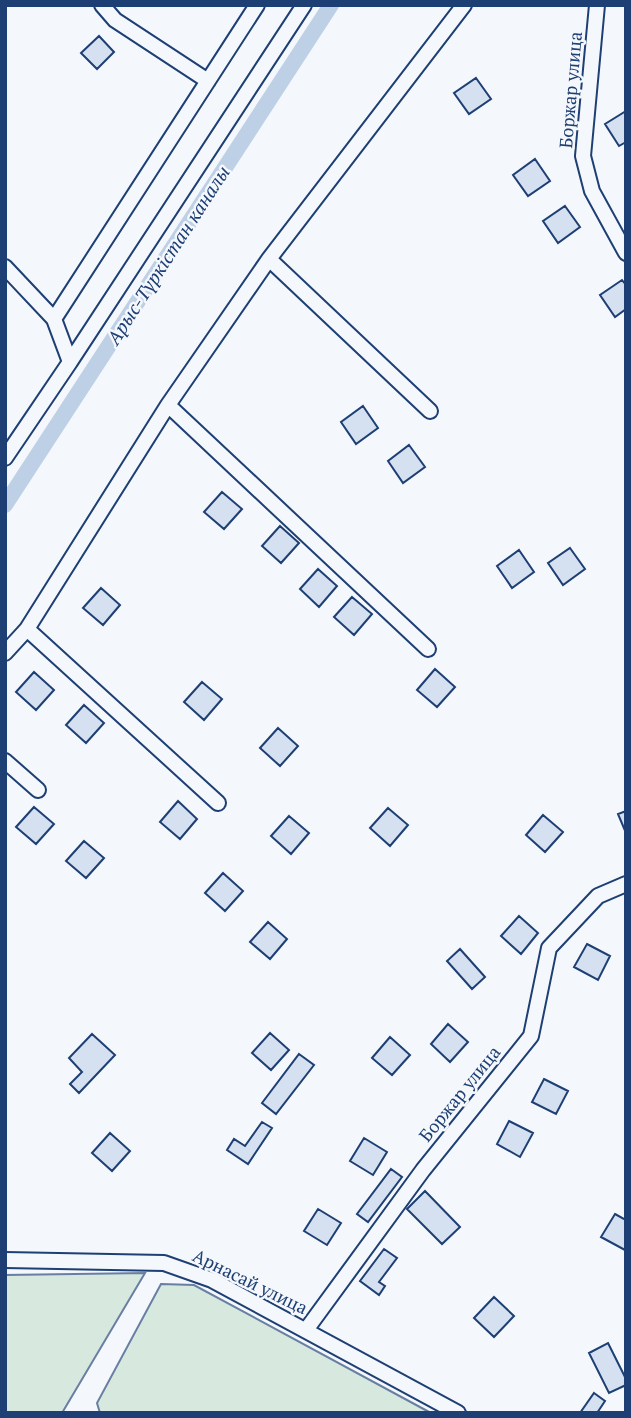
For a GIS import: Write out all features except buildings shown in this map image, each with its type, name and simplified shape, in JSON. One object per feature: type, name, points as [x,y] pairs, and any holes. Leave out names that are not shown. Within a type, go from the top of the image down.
[{"type":"street","points":[[102,5],[115,20],[208,81]]},
{"type":"street","points":[[54,319],[257,5]]},
{"type":"street","points":[[5,458],[304,5]]},
{"type":"street","points":[[5,653],[27,629],[169,405],[269,259],[464,5]]},
{"type":"street","name":"Боржар улица","points":[[597,5],[583,156],[592,191],[626,253]]},
{"type":"street","points":[[269,259],[430,411]]},
{"type":"street","points":[[5,267],[54,319],[70,362]]},
{"type":"street","points":[[169,405],[428,649]]},
{"type":"street","points":[[27,629],[218,803]]},
{"type":"street","points":[[5,761],[38,790]]},
{"type":"street","name":"Боржар улица","points":[[306,1329],[424,1170],[531,1036],[549,948],[598,896],[626,884]]},
{"type":"street","name":"Арнасай улица","points":[[5,1260],[164,1263],[212,1280],[458,1413]]},
{"type":"shaded area","points":[[145,1273],[62,1413],[5,1413],[5,1275]]},
{"type":"shaded area","points":[[161,1284],[194,1285],[431,1413],[100,1413],[97,1403]]},
{"type":"waterway","name":"Арыс-Түркістан каналы","points":[[5,505],[331,5]]}]
